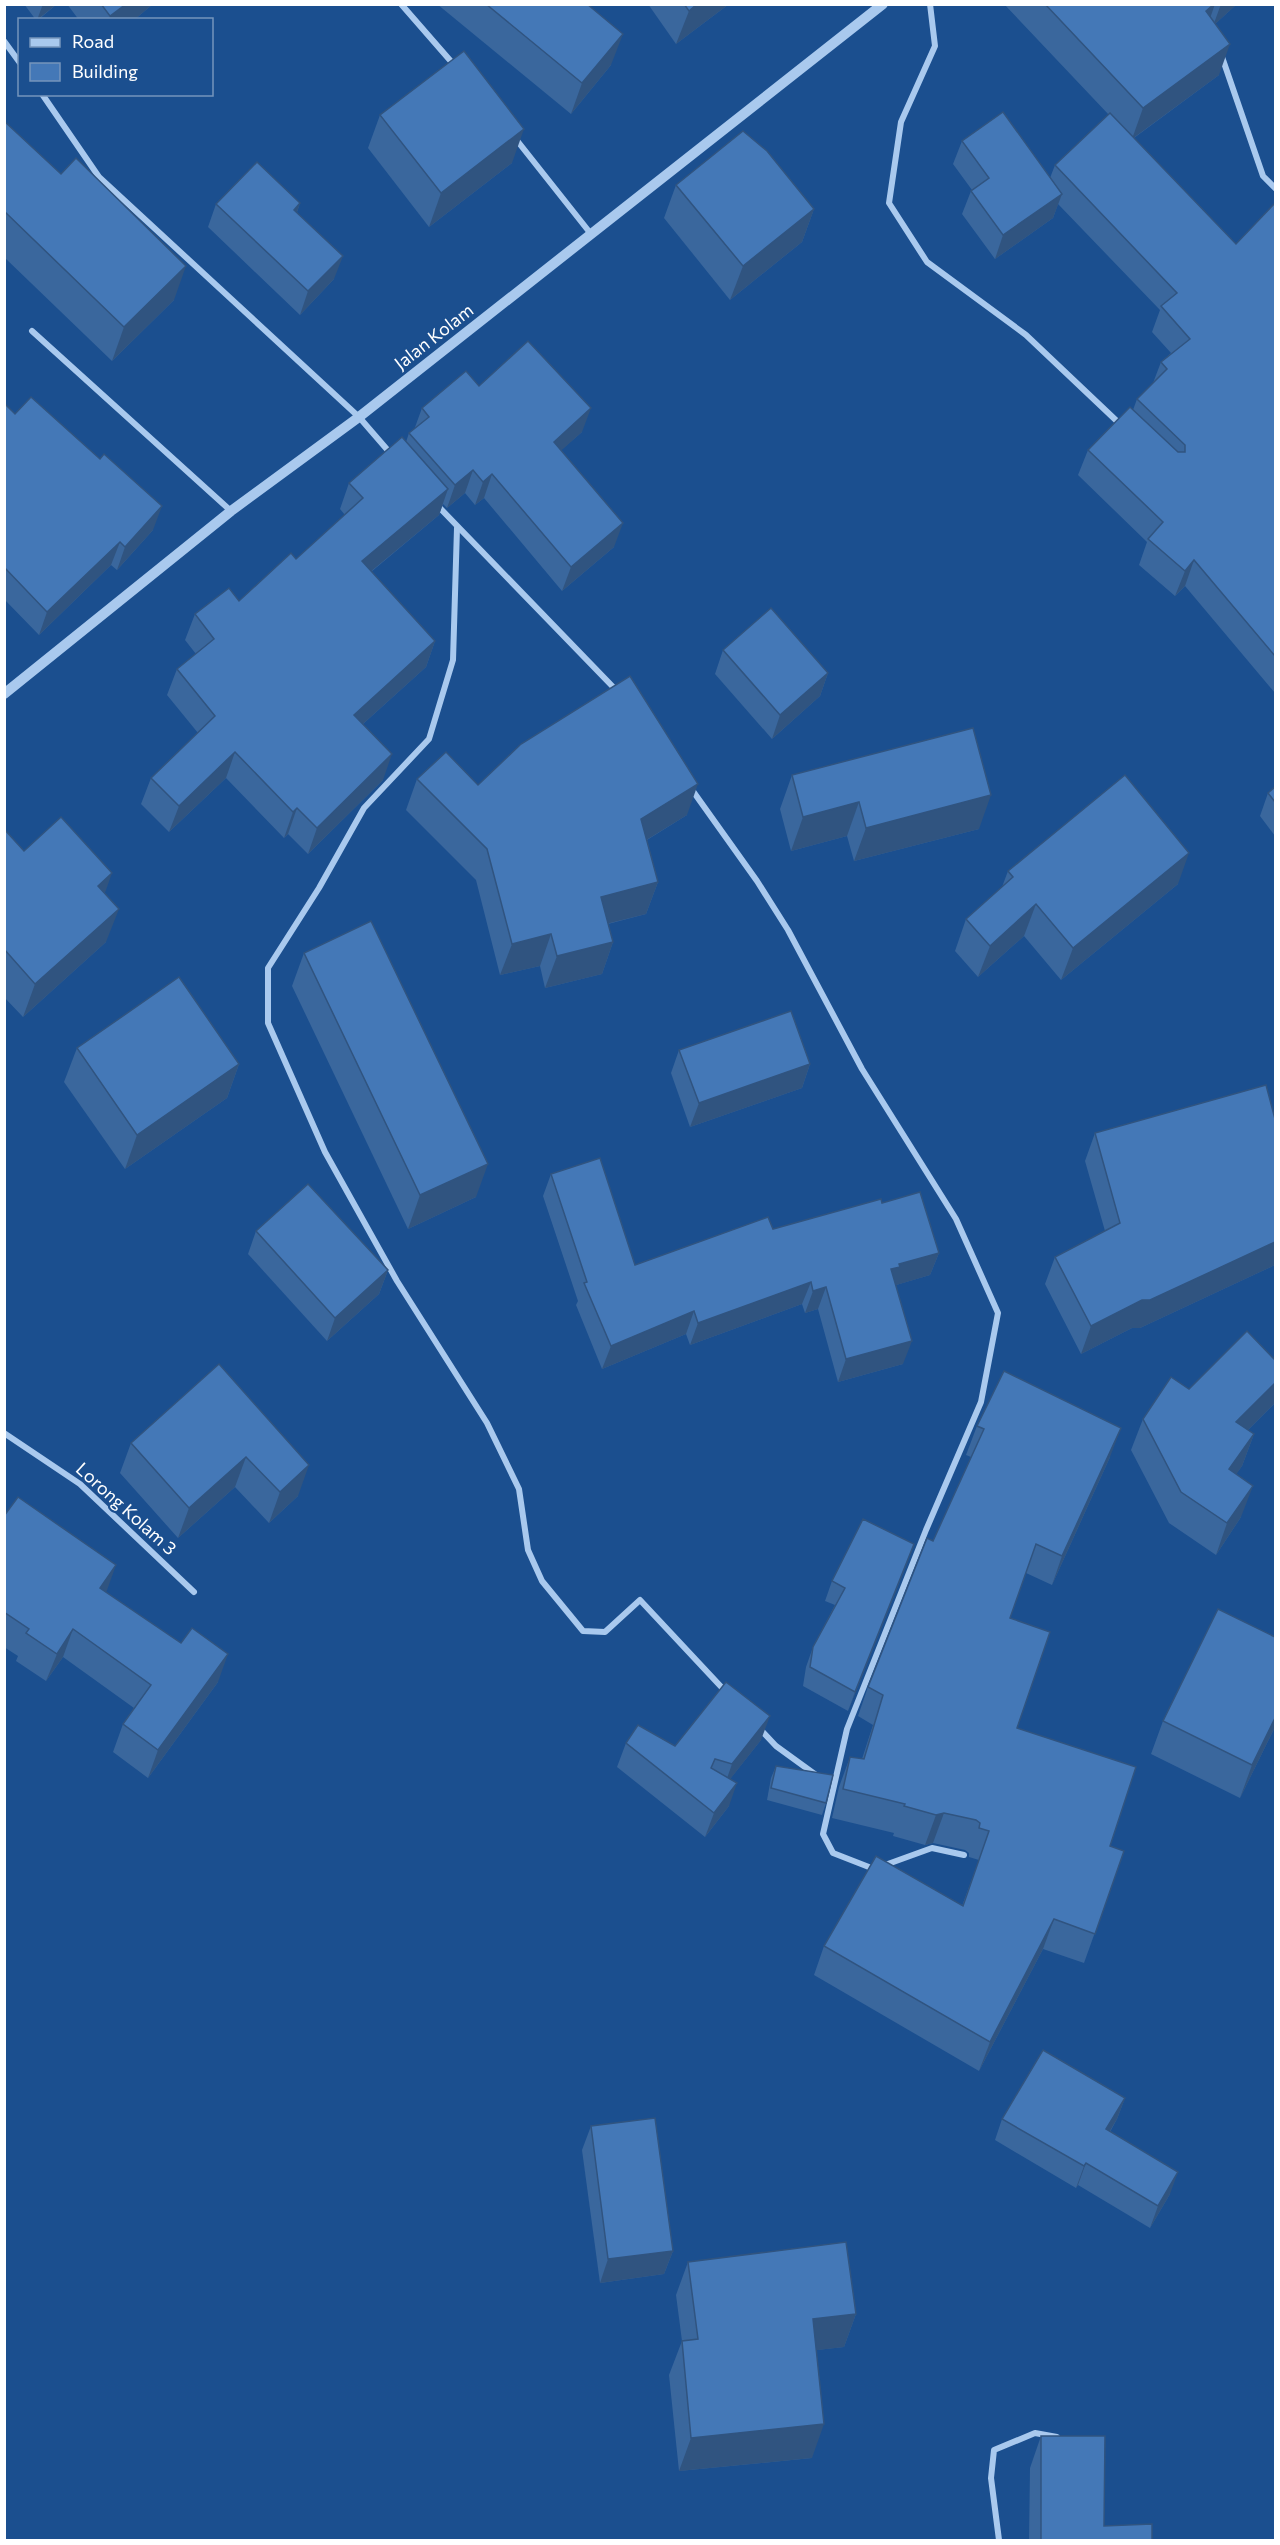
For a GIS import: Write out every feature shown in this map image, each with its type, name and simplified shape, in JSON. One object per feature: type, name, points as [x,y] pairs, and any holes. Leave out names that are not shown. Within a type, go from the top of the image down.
[{"type":"street","points":[[401,4],[460,71]]},
{"type":"street","name":"Jalan Kolam","points":[[4,694],[231,511],[359,417],[882,4]]},
{"type":"street","points":[[930,4],[934,46],[901,122],[890,203],[927,262],[1026,335],[1129,433]]},
{"type":"street","points":[[4,41],[18,60]]},
{"type":"street","points":[[1219,49],[1263,176],[1275,189]]},
{"type":"street","points":[[43,96],[99,177],[359,417],[397,460]]},
{"type":"street","points":[[511,133],[591,234]]},
{"type":"street","points":[[32,331],[231,511]]},
{"type":"street","points":[[427,494],[624,698]]},
{"type":"street","points":[[458,528],[453,660],[429,739],[364,808],[319,888],[268,968],[268,1023],[325,1152],[397,1281],[487,1423],[519,1489],[528,1550],[542,1581],[583,1631],[605,1632],[640,1600],[728,1695]]},
{"type":"street","points":[[688,784],[757,881],[788,930],[862,1069],[956,1219],[998,1313],[981,1402],[926,1530],[847,1729],[823,1834],[833,1853],[874,1869],[932,1848],[964,1855]]},
{"type":"street","name":"Lorong Kolam 3","points":[[4,1432],[80,1484],[194,1592]]},
{"type":"street","points":[[752,1721],[776,1746],[810,1772],[834,1784]]},
{"type":"street","points":[[999,2541],[991,2478],[994,2450],[1035,2433],[1064,2439]]},
{"type":"building","points":[[101,4],[126,4],[110,16]]},
{"type":"building","points":[[486,4],[587,4],[623,34],[582,83]]},
{"type":"building","points":[[684,4],[697,4],[689,11]]},
{"type":"building","points":[[1045,4],[1214,4],[1206,11],[1230,44],[1143,108]]},
{"type":"building","points":[[464,51],[524,129],[441,193],[380,115]]},
{"type":"building","points":[[1003,112],[1062,194],[1003,235],[971,191],[989,178],[962,141]]},
{"type":"building","points":[[1110,113],[1236,244],[1275,203],[1275,656],[1194,560],[1185,571],[1148,539],[1163,522],[1088,450],[1130,407],[1178,452],[1185,452],[1185,445],[1137,399],[1167,369],[1161,362],[1190,339],[1161,306],[1177,293],[1055,165]]},
{"type":"building","points":[[4,121],[61,174],[76,158],[186,266],[124,327],[4,211]]},
{"type":"building","points":[[743,131],[767,151],[814,209],[743,266],[676,185]]},
{"type":"building","points":[[257,162],[300,203],[294,210],[343,256],[308,291],[216,204]]},
{"type":"building","points":[[528,341],[591,408],[554,442],[623,523],[571,567],[492,474],[483,482],[473,470],[455,485],[409,433],[429,417],[422,408],[466,371],[479,386]]},
{"type":"building","points":[[31,397],[100,459],[104,454],[162,506],[125,547],[120,542],[47,612],[4,567],[4,403],[15,414]]},
{"type":"building","points":[[402,437],[448,489],[362,561],[435,641],[354,715],[392,754],[317,828],[297,808],[293,812],[235,752],[179,806],[151,778],[215,716],[177,669],[214,639],[195,614],[229,588],[239,601],[291,553],[296,559],[363,498],[349,483]]},
{"type":"building","points":[[771,608],[828,673],[780,715],[723,650]]},
{"type":"building","points":[[630,676],[698,784],[641,819],[658,882],[601,897],[613,942],[557,956],[551,934],[512,944],[487,849],[417,779],[446,752],[478,785],[521,744]]},
{"type":"building","points":[[973,728],[991,795],[866,828],[859,802],[803,817],[792,775]]},
{"type":"building","points":[[1125,775],[1189,853],[1073,948],[1036,904],[990,946],[966,919],[1013,877],[1008,871]]},
{"type":"building","points":[[1275,787],[1275,802],[1268,793]]},
{"type":"building","points":[[61,817],[112,873],[98,886],[119,909],[35,984],[4,949],[4,829],[24,851]]},
{"type":"building","points":[[371,921],[488,1164],[420,1195],[304,953]]},
{"type":"building","points":[[179,977],[239,1064],[137,1135],[77,1048]]},
{"type":"building","points":[[791,1011],[810,1064],[699,1103],[679,1050]]},
{"type":"building","points":[[1266,1085],[1275,1119],[1275,1242],[1150,1300],[1142,1300],[1091,1326],[1055,1257],[1120,1223],[1095,1133]]},
{"type":"building","points":[[600,1158],[635,1265],[768,1217],[773,1229],[881,1199],[882,1203],[920,1192],[939,1253],[899,1264],[900,1267],[891,1269],[912,1341],[846,1359],[826,1287],[813,1291],[811,1282],[698,1323],[694,1311],[611,1346],[584,1283],[587,1282],[551,1174]]},
{"type":"building","points":[[308,1184],[388,1270],[335,1318],[256,1231]]},
{"type":"building","points":[[1247,1331],[1275,1360],[1275,1383],[1236,1422],[1254,1434],[1229,1469],[1253,1486],[1227,1523],[1181,1492],[1143,1419],[1171,1377],[1189,1389]]},
{"type":"building","points":[[219,1364],[309,1465],[280,1492],[246,1457],[189,1508],[131,1443]]},
{"type":"building","points":[[1004,1371],[1121,1428],[1062,1556],[1036,1544],[1010,1618],[1050,1632],[1017,1728],[1136,1767],[1110,1846],[1124,1851],[1095,1934],[1054,1919],[990,2042],[824,1946],[876,1856],[963,1906],[989,1831],[979,1828],[980,1823],[976,1820],[944,1813],[936,1815],[904,1806],[905,1804],[843,1789],[850,1757],[864,1759],[883,1695],[868,1687],[927,1538],[933,1541],[984,1429],[977,1426]]},
{"type":"building","points":[[18,1497],[116,1565],[100,1588],[181,1643],[192,1628],[228,1654],[158,1750],[123,1724],[151,1685],[73,1629],[57,1654],[26,1633],[29,1629],[4,1612],[4,1516]]},
{"type":"building","points":[[863,1519],[914,1544],[855,1692],[810,1667],[813,1647],[845,1588],[832,1581]]},
{"type":"building","points":[[1218,1609],[1275,1637],[1275,1718],[1252,1765],[1163,1721]]},
{"type":"building","points":[[726,1682],[770,1716],[732,1764],[715,1759],[711,1768],[737,1783],[714,1813],[626,1743],[638,1725],[675,1746]]},
{"type":"building","points":[[776,1766],[833,1775],[826,1803],[771,1788]]},
{"type":"building","points":[[1043,2050],[1125,2098],[1106,2129],[1178,2172],[1158,2206],[1086,2163],[1084,2166],[1002,2119]]},
{"type":"building","points":[[655,2118],[673,2251],[608,2259],[591,2126]]},
{"type":"building","points":[[846,2242],[856,2314],[813,2319],[824,2424],[691,2438],[682,2341],[698,2339],[688,2262]]},
{"type":"building","points":[[1041,2436],[1105,2436],[1104,2526],[1152,2524],[1152,2541],[1041,2541]]}]
